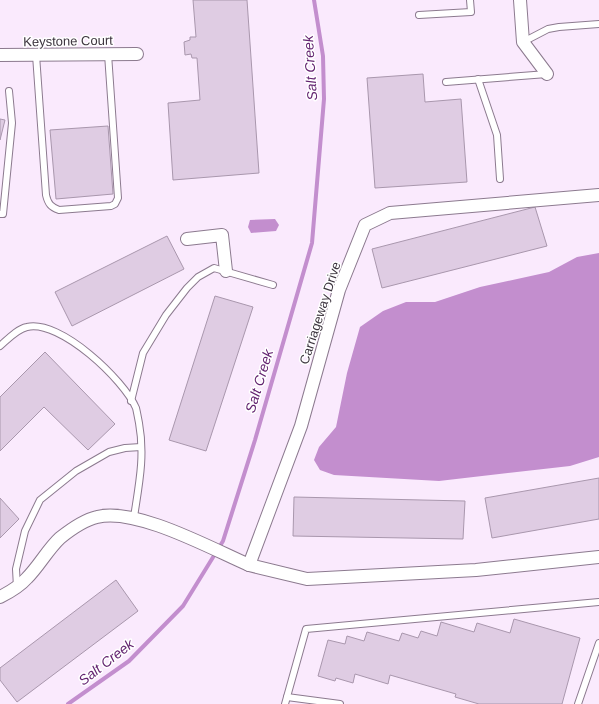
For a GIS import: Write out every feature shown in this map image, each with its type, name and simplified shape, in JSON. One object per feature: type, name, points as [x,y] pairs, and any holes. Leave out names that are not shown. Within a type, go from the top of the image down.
[{"type":"street","points":[[520,0],[523,42],[547,74]]},
{"type":"street","name":"Keystone Court","points":[[0,55],[137,54]]},
{"type":"street","name":"Carriageway Drive","points":[[249,565],[301,426],[339,290],[366,225],[390,213],[599,195]]},
{"type":"street","points":[[187,239],[222,235],[226,272]]},
{"type":"street","points":[[0,597],[26,580],[59,539],[77,526],[97,517],[134,517],[179,534],[249,565],[307,579],[476,570],[599,557]]},
{"type":"lane","points":[[419,15],[471,12],[470,0]]},
{"type":"lane","points":[[523,42],[548,29],[599,24]]},
{"type":"lane","points":[[36,55],[46,195],[47,201],[52,208],[60,210],[111,206],[115,204],[118,198],[108,54]]},
{"type":"lane","points":[[446,82],[547,74]]},
{"type":"lane","points":[[478,80],[497,135],[500,179]]},
{"type":"lane","points":[[0,214],[3,214],[12,123],[9,91]]},
{"type":"lane","points":[[131,401],[143,353],[166,315],[186,288],[198,277],[214,268],[273,285]]},
{"type":"lane","points":[[0,346],[15,333],[28,326],[41,327],[57,333],[85,350],[107,369],[136,408],[143,461],[134,517]]},
{"type":"lane","points":[[17,587],[16,569],[25,531],[40,500],[76,471],[109,452],[125,448],[141,447]]},
{"type":"lane","points":[[285,704],[306,630],[599,602]]},
{"type":"lane","points":[[578,704],[599,643]]},
{"type":"lane","points":[[287,697],[340,704]]},
{"type":"shaded area","points":[[275,219],[279,225],[276,231],[251,233],[248,227],[250,220]]},
{"type":"shaded area","points":[[599,253],[599,457],[570,466],[439,481],[334,475],[320,470],[314,460],[319,447],[336,427],[347,373],[360,327],[383,311],[406,302],[435,302],[480,287],[549,272],[577,257]]},
{"type":"building","points":[[193,0],[247,0],[259,173],[173,180],[168,103],[200,100],[197,58],[192,58],[191,54],[185,55],[184,42],[190,40],[190,37],[196,37]]},
{"type":"building","points":[[423,74],[425,102],[461,99],[467,182],[375,188],[367,78]]},
{"type":"building","points":[[0,119],[5,120],[0,140]]},
{"type":"building","points":[[108,126],[113,194],[56,199],[50,130]]},
{"type":"building","points":[[535,207],[547,246],[382,288],[372,249]]},
{"type":"building","points":[[167,236],[184,269],[72,326],[55,292]]},
{"type":"building","points":[[215,296],[253,307],[206,451],[169,440]]},
{"type":"building","points":[[45,352],[115,424],[88,450],[44,407],[0,451],[0,397]]},
{"type":"building","points":[[599,478],[599,519],[492,538],[485,498]]},
{"type":"building","points":[[294,497],[465,501],[463,539],[293,536]]},
{"type":"building","points":[[0,498],[19,519],[0,538]]},
{"type":"building","points":[[116,580],[138,611],[17,702],[0,680],[0,668]]},
{"type":"building","points":[[514,619],[580,638],[562,704],[479,704],[455,697],[456,694],[390,675],[388,684],[355,674],[353,683],[336,678],[335,681],[318,676],[328,640],[345,644],[347,636],[364,641],[367,632],[399,641],[402,633],[418,638],[421,631],[437,636],[441,622],[474,632],[477,623],[510,633]]},
{"type":"waterway","name":"Salt Creek","points":[[68,704],[129,661],[183,606],[223,541],[255,440],[312,243],[324,99],[323,56],[314,0]]}]
